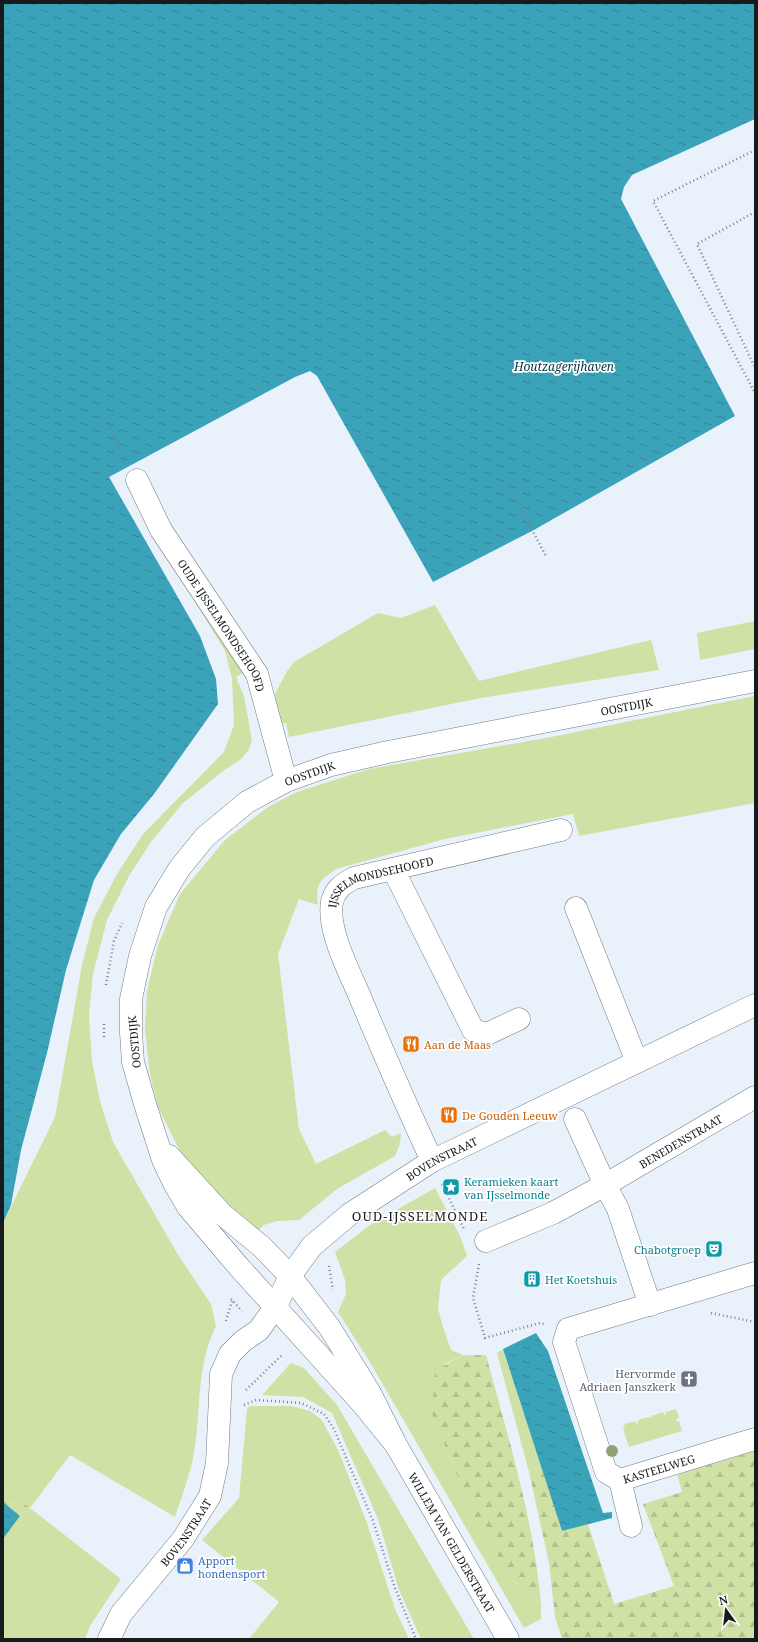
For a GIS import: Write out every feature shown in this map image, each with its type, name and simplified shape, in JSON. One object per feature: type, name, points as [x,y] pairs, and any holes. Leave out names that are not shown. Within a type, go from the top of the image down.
[{"type":"street","name":"OUDE IJSSELMONDSEHOOFD","points":[[137,480],[160,530],[257,674],[286,781]]},
{"type":"street","name":"OOSTDIJK","points":[[276,1306],[239,1267],[188,1207],[174,1183],[159,1145],[144,1104],[133,1062],[131,999],[140,956],[156,907],[179,869],[205,837],[247,802],[286,781],[331,765],[388,752],[755,681]]},
{"type":"street","name":"IJSSELMONDSEHOOFD","points":[[432,1161],[378,1042],[342,953],[332,922],[332,902],[339,887],[354,878],[561,830]]},
{"type":"street","points":[[394,869],[472,1030],[487,1034],[519,1019]]},
{"type":"street","points":[[576,908],[637,1062]]},
{"type":"street","name":"BOVENSTRAAT","points":[[109,1639],[121,1614],[183,1539],[210,1496],[217,1463],[221,1374],[230,1354],[243,1341],[258,1330],[276,1306],[290,1276],[312,1246],[332,1228],[368,1201],[432,1161],[755,1005]]},
{"type":"street","name":"BENEDENSTRAAT","points":[[483,1250],[605,1185],[755,1097]]},
{"type":"street","points":[[575,1119],[605,1185],[618,1209],[650,1305]]},
{"type":"street","name":"OOSTDIJK","points":[[159,1145],[222,1214],[262,1247],[290,1276]]},
{"type":"street","name":"KASTEELWEG","points":[[755,1273],[568,1329],[564,1342],[606,1472],[620,1480],[755,1439]]},
{"type":"street","name":"WILLEM VAN GELDERSTRAAT","points":[[290,1276],[330,1328],[370,1393],[396,1445],[508,1639]]},
{"type":"street","name":"WILLEM VAN GELDERSTRAAT","points":[[276,1306],[361,1402],[396,1445]]},
{"type":"street","points":[[620,1480],[631,1526]]},
{"type":"path","points":[[755,150],[653,201],[755,393]]},
{"type":"path","points":[[755,212],[697,244],[755,368]]},
{"type":"path","points":[[110,428],[126,459]]},
{"type":"path","points":[[509,487],[546,556]]},
{"type":"path","points":[[449,1198],[464,1228]]},
{"type":"path","points":[[483,1250],[473,1298],[485,1338],[540,1323]]},
{"type":"path","points":[[220,1411],[237,1399],[283,1355]]},
{"type":"path","points":[[220,1411],[256,1400],[301,1403],[324,1414],[334,1429],[373,1521],[395,1588],[416,1639]]},
{"type":"green space","points":[[172,564],[226,643],[243,673],[236,677],[244,696],[252,741],[248,751],[240,760],[223,771],[182,804],[151,842],[129,876],[107,920],[93,974],[89,1014],[92,1061],[100,1101],[113,1142],[177,1253],[211,1304],[216,1326],[209,1342],[202,1374],[193,1458],[175,1517],[70,1455],[30,1508],[3,1488],[3,1223],[55,1117],[82,965],[94,918],[117,874],[143,834],[224,752],[234,725],[232,679],[225,651]]},
{"type":"green space","points":[[435,605],[479,681],[651,640],[659,670],[481,698],[289,737],[286,723],[280,724],[275,694],[287,671],[294,662],[378,613],[401,618]]},
{"type":"green space","points":[[755,621],[755,649],[700,660],[697,633]]},
{"type":"green space","points":[[755,696],[755,803],[579,836],[573,814],[445,839],[336,869],[322,880],[318,888],[318,905],[299,899],[278,954],[299,1129],[316,1164],[385,1130],[392,1137],[401,1133],[400,1144],[395,1156],[337,1189],[299,1220],[277,1221],[264,1225],[256,1232],[229,1212],[181,1153],[158,1107],[150,1075],[145,1030],[147,991],[158,945],[180,894],[225,840],[268,807],[297,792],[369,769],[546,738]]},
{"type":"green space","points":[[435,1188],[460,1236],[467,1256],[441,1280],[438,1308],[442,1324],[451,1350],[463,1355],[445,1364],[432,1414],[473,1514],[512,1580],[541,1604],[541,1619],[524,1628],[371,1364],[338,1312],[346,1294],[345,1280],[335,1252],[370,1225]]},
{"type":"green space","points":[[503,1349],[541,1466],[529,1472],[497,1353]]},
{"type":"green space","points":[[463,1355],[486,1355],[519,1479],[533,1541],[541,1604],[512,1580],[473,1514],[432,1414],[435,1371]]},
{"type":"green space","points":[[291,1363],[304,1368],[337,1405],[474,1639],[421,1639],[399,1590],[378,1519],[332,1413],[303,1397],[262,1395]]},
{"type":"green space","points":[[250,1406],[291,1406],[310,1411],[322,1420],[338,1450],[367,1523],[395,1609],[409,1639],[249,1639],[279,1602],[202,1540],[239,1498],[247,1409]]},
{"type":"green space","points":[[676,1409],[679,1418],[676,1419],[679,1421],[682,1431],[629,1447],[623,1428],[625,1427],[624,1424],[636,1421],[636,1424],[638,1423],[638,1420],[649,1417],[651,1419],[651,1416],[663,1412],[664,1415],[666,1415],[665,1412]]},
{"type":"green space","points":[[755,1451],[755,1639],[562,1639],[555,1617],[549,1563],[529,1472],[541,1466],[562,1531],[588,1524],[614,1604],[674,1586],[643,1504],[682,1492],[678,1477],[679,1474]]},
{"type":"green space","points":[[3,1488],[30,1508],[20,1516],[3,1502]]},
{"type":"green space","points":[[30,1508],[121,1579],[90,1626],[85,1639],[3,1639],[3,1539],[20,1516]]},
{"type":"water","name":"Houtzagerijhaven","points":[[3,3],[755,3],[755,119],[632,175],[624,187],[621,199],[735,416],[532,531],[433,582],[317,376],[310,371],[295,377],[109,477],[200,636],[216,679],[218,704],[154,794],[121,834],[94,880],[66,970],[47,1053],[21,1150],[11,1205],[3,1223]]},
{"type":"water","points":[[536,1333],[548,1351],[603,1513],[612,1512],[612,1518],[562,1531],[503,1349]]},
{"type":"water","points":[[3,1502],[20,1516],[3,1539]]},
{"type":"place","name":"Aan de Maas","points":[[411,1044]]},
{"type":"place","name":"De Gouden Leeuw","points":[[449,1115]]},
{"type":"place","name":"Keramieken kaart van IJsselmonde","points":[[451,1187]]},
{"type":"place","name":"Chabotgroep","points":[[714,1249]]},
{"type":"place","name":"Het Koetshuis","points":[[532,1279]]},
{"type":"place","name":"Hervormde Adriaen Janszkerk","points":[[689,1379]]},
{"type":"place","name":"Apport hondensport","points":[[185,1566]]},
{"type":"district","name":"OUD-IJSSELMONDE","points":[[420,1216]]}]
